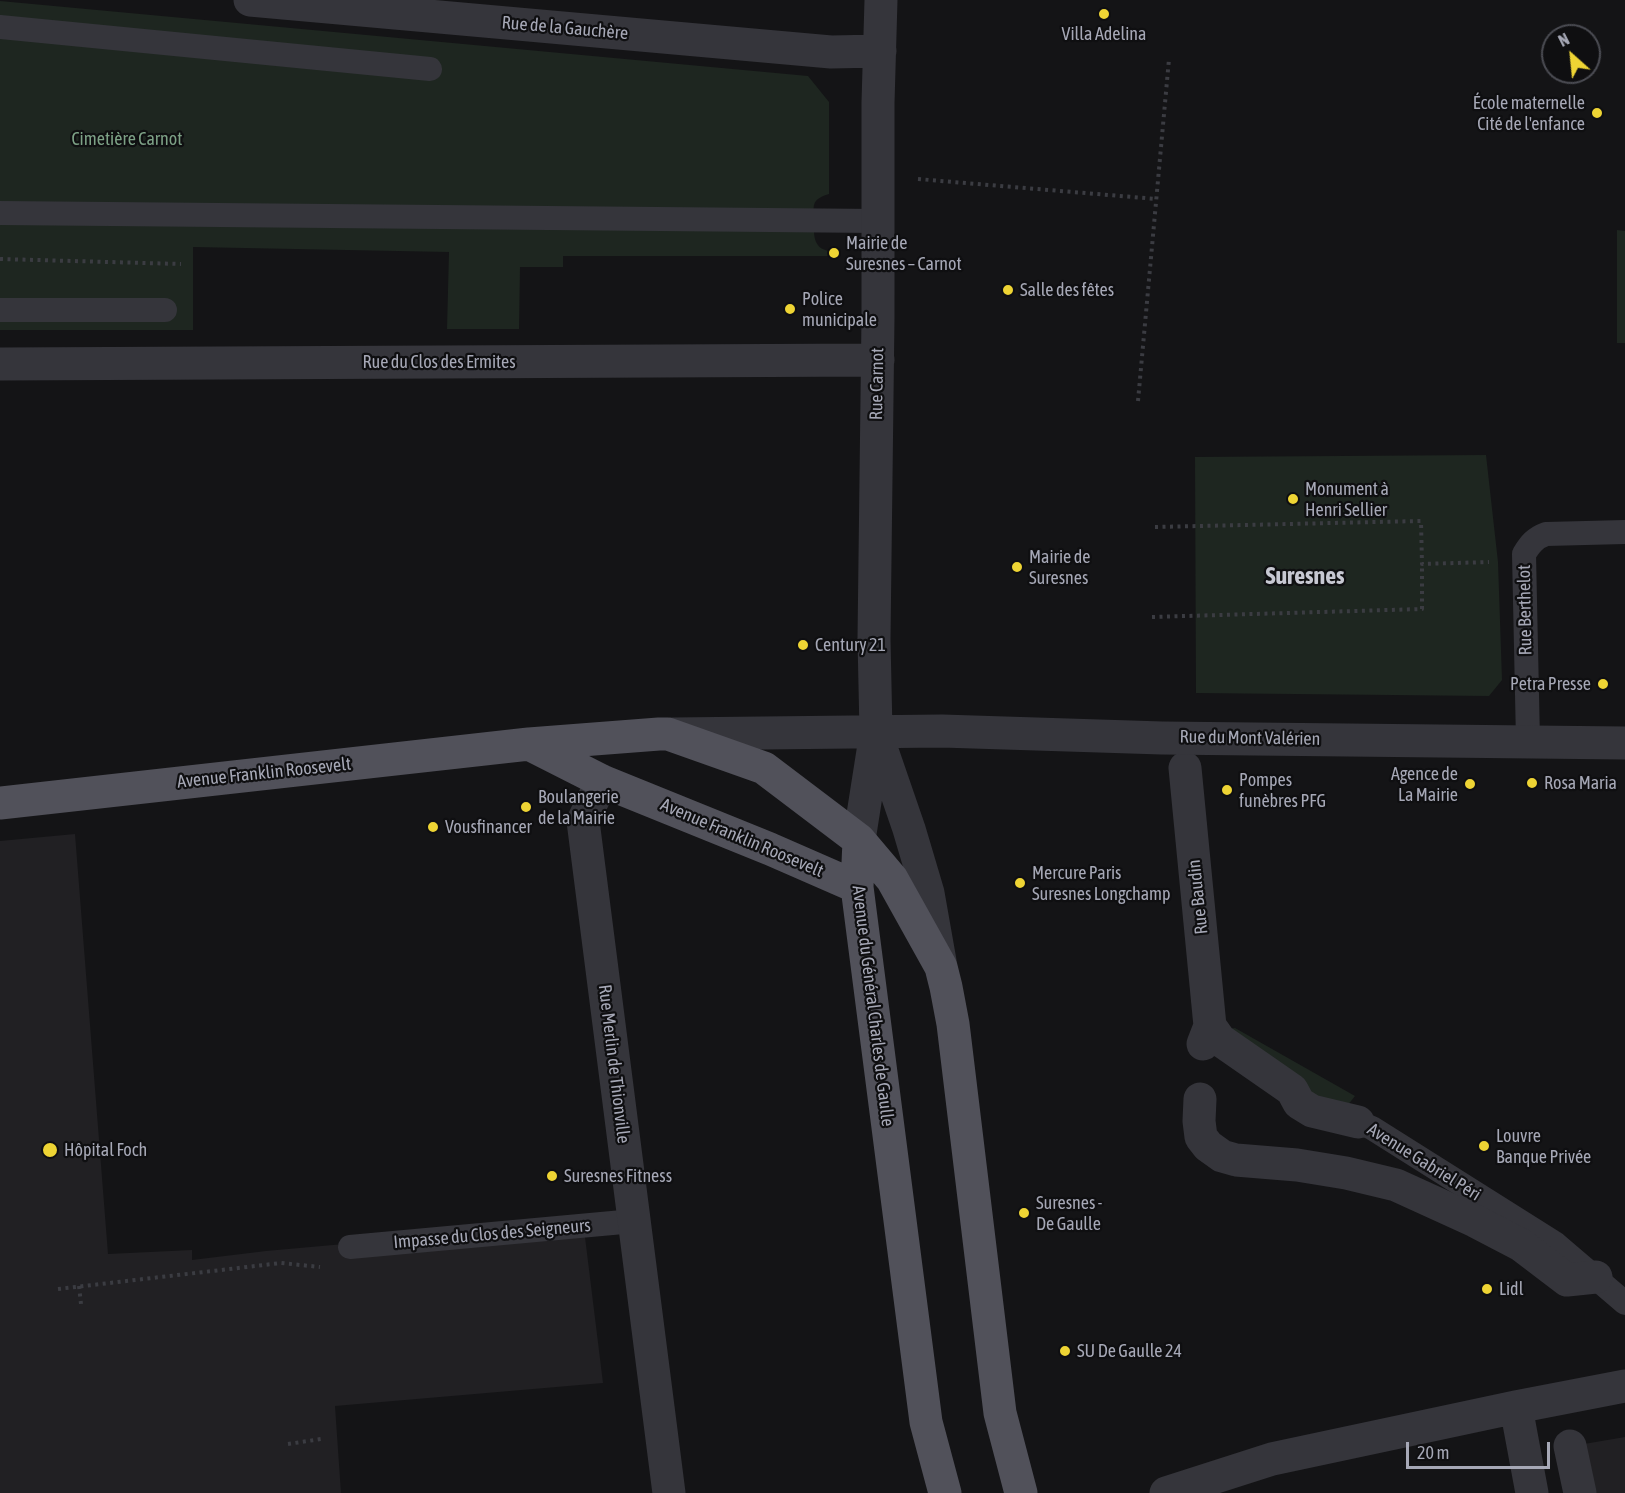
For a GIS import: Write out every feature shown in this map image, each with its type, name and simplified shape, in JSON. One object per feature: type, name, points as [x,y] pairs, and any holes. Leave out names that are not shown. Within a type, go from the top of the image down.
[{"type":"main road","name":"Avenue Franklin Roosevelt","points":[[0,803],[529,744],[669,734],[764,768],[859,840]]},
{"type":"main road","name":"Avenue Franklin Roosevelt","points":[[529,744],[602,781],[857,887]]},
{"type":"main road","name":"Avenue du Général Charles de Gaulle","points":[[859,840],[857,887],[926,1422],[945,1493]]},
{"type":"main road","name":"Avenue du Général Charles de Gaulle","points":[[859,840],[892,879],[941,967],[946,987],[953,1024],[1000,1413],[1021,1493]]},
{"type":"street","name":"Rue de la Gauchère","points":[[250,0],[831,52],[880,51]]},
{"type":"street","name":"Rue Carnot","points":[[876,732],[874,639],[881,0]]},
{"type":"street","name":"Rue du Clos des Ermites","points":[[0,364],[878,360]]},
{"type":"street","name":"Rue du Mont Valérien","points":[[876,732],[942,731],[1183,738],[1625,743]]},
{"type":"street","name":"Avenue Franklin Roosevelt","points":[[669,734],[876,732]]},
{"type":"street","points":[[859,840],[876,732]]},
{"type":"street","points":[[876,732],[928,893],[941,967]]},
{"type":"street","name":"Rue Baudin","points":[[1185,768],[1207,1035]]},
{"type":"street","name":"Rue Merlin de Thionville","points":[[602,781],[583,821],[669,1493]]},
{"type":"street","name":"Avenue Gabriel Péri","points":[[1207,1035],[1220,1040],[1292,1090],[1299,1104],[1312,1111],[1358,1122]]},
{"type":"street","name":"Avenue Gabriel Péri","points":[[1200,1099],[1199,1121],[1202,1137],[1208,1146],[1222,1156],[1236,1160],[1297,1165],[1346,1173],[1396,1185],[1521,1245],[1567,1280],[1596,1277]]},
{"type":"street","points":[[1166,1493],[1272,1459],[1625,1386]]},
{"type":"street","points":[[1516,1407],[1532,1493]]},
{"type":"street","points":[[1570,1446],[1580,1493]]},
{"type":"lane","points":[[0,27],[430,69]]},
{"type":"lane","points":[[0,213],[878,221]]},
{"type":"lane","points":[[0,310],[165,310]]},
{"type":"lane","name":"Rue Berthelot","points":[[1528,741],[1524,554],[1529,544],[1537,537],[1546,534],[1625,532]]},
{"type":"lane","name":"Avenue Gabriel Péri","points":[[1358,1122],[1372,1128],[1556,1244],[1625,1303]]},
{"type":"lane","name":"Impasse du Clos des Seigneurs","points":[[350,1247],[634,1221]]},
{"type":"path","points":[[1138,401],[1168,59]]},
{"type":"path","points":[[879,176],[1156,199]]},
{"type":"path","points":[[0,259],[181,264]]},
{"type":"path","points":[[1152,617],[1422,609],[1421,521],[1155,526]]},
{"type":"path","points":[[1422,564],[1498,562]]},
{"type":"path","points":[[58,1288],[281,1263]]},
{"type":"path","points":[[79,1286],[81,1304]]},
{"type":"path","points":[[288,1444],[321,1439]]},
{"type":"shaded area","name":"Hôpital Foch","points":[[75,834],[108,1254],[192,1250],[192,1260],[344,1244],[585,1237],[603,1383],[335,1406],[341,1493],[0,1493],[0,841]]},
{"type":"shaded area","points":[[1625,1437],[1625,1493],[1595,1493],[1584,1444]]},
{"type":"green space","name":"Cimetière Carnot","points":[[0,1],[808,76],[829,102],[829,194],[820,198],[814,205],[815,239],[819,247],[829,251],[828,256],[563,256],[563,267],[520,267],[519,329],[447,329],[449,252],[193,247],[193,330],[0,330]]},
{"type":"green space","points":[[1617,230],[1625,231],[1625,343],[1617,343]]},
{"type":"green space","points":[[1486,455],[1498,562],[1502,680],[1489,696],[1196,693],[1195,457]]},
{"type":"green space","points":[[1235,1028],[1355,1096],[1344,1110],[1324,1105],[1227,1029]]},
{"type":"place","name":"Villa Adelina","points":[[1104,14]]},
{"type":"place","name":"École maternelle Cité de l'enfance","points":[[1597,113]]},
{"type":"place","name":"Mairie de Suresnes – Carnot","points":[[834,253]]},
{"type":"place","name":"Salle des fêtes","points":[[1008,290]]},
{"type":"place","name":"Police municipale","points":[[790,309]]},
{"type":"place","name":"Monument à Henri Sellier","points":[[1293,499]]},
{"type":"place","name":"Mairie de Suresnes","points":[[1017,567]]},
{"type":"place","name":"Century 21","points":[[803,645]]},
{"type":"place","name":"Petra Presse","points":[[1603,684]]},
{"type":"place","name":"Rosa Maria","points":[[1532,783]]},
{"type":"place","name":"Agence de La Mairie","points":[[1470,784]]},
{"type":"place","name":"Pompes funèbres PFG","points":[[1227,790]]},
{"type":"place","name":"Boulangerie de la Mairie","points":[[526,807]]},
{"type":"place","name":"Vousfinancer","points":[[433,827]]},
{"type":"place","name":"Mercure Paris Suresnes Longchamp","points":[[1020,883]]},
{"type":"place","name":"Louvre Banque Privée","points":[[1484,1146]]},
{"type":"place","name":"Hôpital Foch","points":[[50,1150]]},
{"type":"place","name":"Suresnes Fitness","points":[[552,1176]]},
{"type":"place","name":"Suresnes - De Gaulle","points":[[1024,1213]]},
{"type":"place","name":"Lidl","points":[[1487,1289]]},
{"type":"place","name":"SU De Gaulle 24","points":[[1065,1351]]},
{"type":"district","name":"Suresnes","points":[[1305,576]]}]
